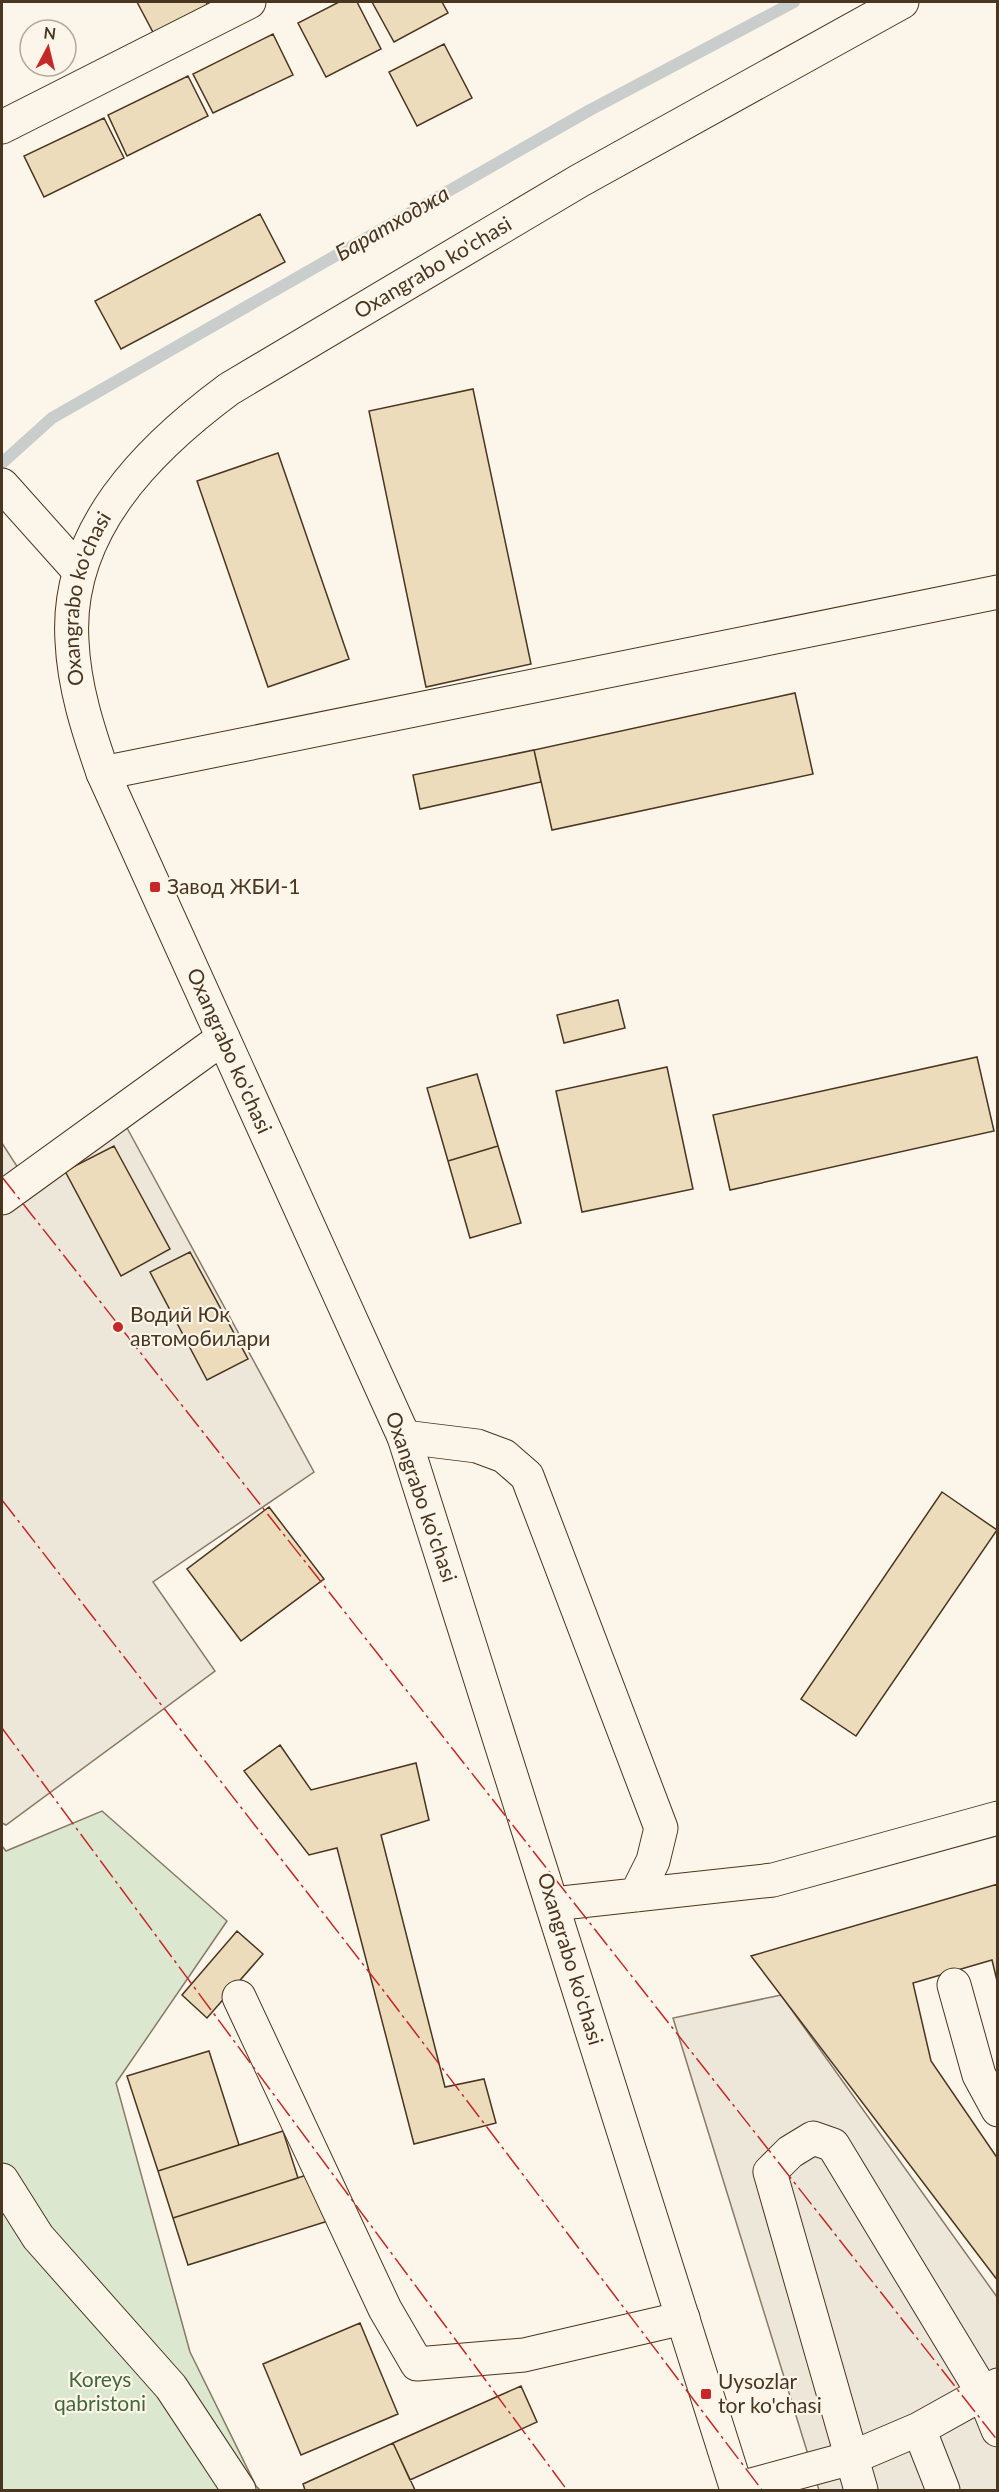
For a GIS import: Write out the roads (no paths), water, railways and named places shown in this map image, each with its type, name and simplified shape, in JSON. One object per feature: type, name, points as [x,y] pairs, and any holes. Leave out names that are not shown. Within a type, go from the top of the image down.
[{"type":"main road","points":[[2,127],[249,2]]},
{"type":"main road","name":"Oxangrabo ko'chasi","points":[[737,2490],[404,1437],[104,773],[85,717],[74,663],[71,615],[79,571],[103,519],[137,470],[181,426],[229,389],[579,181],[902,2]]},
{"type":"main road","points":[[6,491],[79,571]]},
{"type":"main road","points":[[104,773],[998,592]]},
{"type":"main road","points":[[2,1198],[223,1038]]},
{"type":"main road","points":[[404,1437],[477,1446],[504,1456],[527,1476],[661,1828],[653,1862],[636,1895]]},
{"type":"main road","points":[[553,1904],[773,1880],[998,1818]]},
{"type":"main road","points":[[954,1985],[979,2075],[998,2110]]},
{"type":"main road","points":[[239,1997],[385,2309],[417,2364],[524,2355],[683,2318]]},
{"type":"main road","points":[[861,2490],[770,2172],[790,2152],[813,2138],[833,2145],[990,2389],[998,2430]]},
{"type":"main road","points":[[2,2180],[38,2237],[171,2387],[239,2490]]},
{"type":"main road","points":[[737,2490],[850,2458],[919,2429],[990,2389]]},
{"type":"main road","points":[[919,2429],[943,2490]]},
{"type":"waterway","name":"Баратходжа","points":[[2,463],[52,418],[590,110],[794,2]]},
{"type":"place","name":"Завод ЖБИ-1","points":[[155,887]]},
{"type":"place","name":"Водий Юк автомобилари","points":[[118,1327]]},
{"type":"place","name":"Uysozlar tor ko'chasi","points":[[706,2394]]},
{"type":"park label","name":"Koreys qabristoni","points":[[100,2392]]}]
